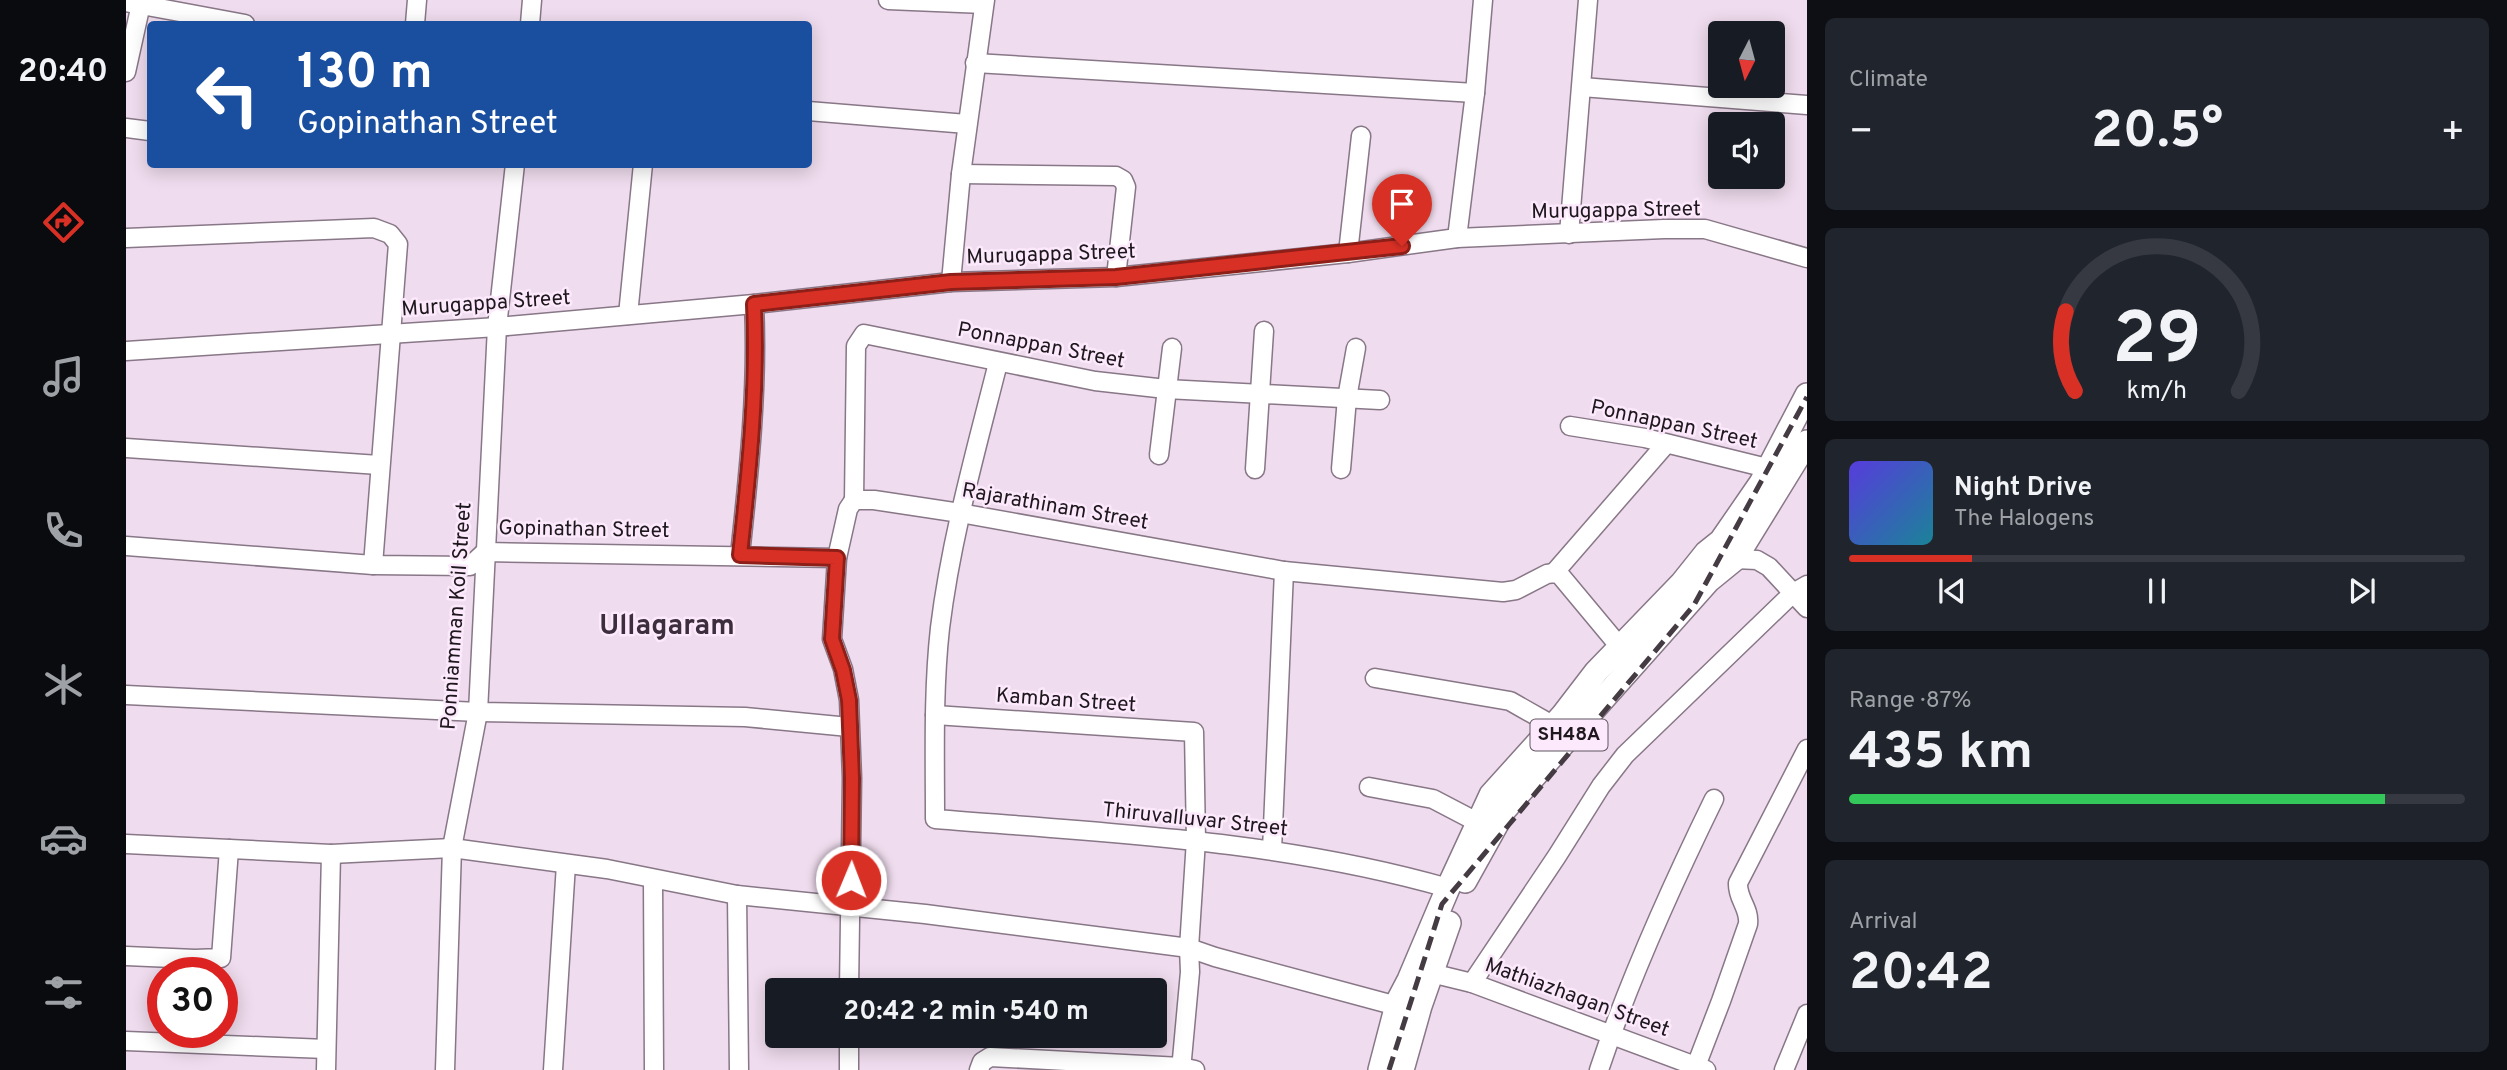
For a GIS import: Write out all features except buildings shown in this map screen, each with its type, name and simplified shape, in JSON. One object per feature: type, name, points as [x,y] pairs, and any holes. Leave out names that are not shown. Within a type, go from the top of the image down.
[{"type":"main road","name":"SH48A","points":[[1728,550],[1767,468],[1807,395]]},
{"type":"main road","name":"SH48A","points":[[1380,1070],[1397,1006],[1420,977],[1460,891],[1505,809],[1709,581],[1728,550],[1807,442]]},
{"type":"main road","name":"SH48A","points":[[1402,1070],[1420,977],[1448,888],[1491,794],[1554,726],[1596,673],[1682,583],[1706,553],[1728,550]]},
{"type":"street","points":[[415,21],[418,0]]},
{"type":"street","points":[[530,21],[533,0]]},
{"type":"street","points":[[888,0],[984,2],[961,174],[951,282]]},
{"type":"street","points":[[1457,239],[1475,93],[1482,0]]},
{"type":"street","points":[[1569,234],[1588,0]]},
{"type":"street","points":[[126,72],[134,3],[204,8],[237,21]]},
{"type":"street","points":[[975,63],[1475,93]]},
{"type":"street","points":[[1582,88],[1807,105]]},
{"type":"street","points":[[812,111],[967,124]]},
{"type":"street","points":[[126,128],[147,131]]},
{"type":"street","points":[[1348,253],[1361,136]]},
{"type":"street","name":"Ponniamman Koil Street","points":[[445,1070],[452,848],[478,712],[497,327],[515,168]]},
{"type":"street","points":[[628,316],[643,168]]},
{"type":"street","points":[[961,174],[1116,176],[1123,180],[1126,187],[1116,277]]},
{"type":"street","points":[[126,238],[374,228],[390,234],[398,244],[373,565]]},
{"type":"street","name":"Murugappa Street","points":[[126,351],[497,327],[754,304],[951,282],[1116,277],[1457,239],[1705,229],[1807,258]]},
{"type":"street","points":[[740,555],[754,422],[757,355],[754,304]]},
{"type":"street","points":[[1255,470],[1264,331]]},
{"type":"street","name":"Ponnappan Street","points":[[854,500],[856,346],[861,336],[868,334],[1095,381],[1166,389],[1380,400]]},
{"type":"street","points":[[1159,455],[1172,348]]},
{"type":"street","points":[[1341,469],[1347,398],[1356,348]]},
{"type":"street","points":[[935,715],[940,629],[960,513],[998,363]]},
{"type":"street","name":"Ponnappan Street","points":[[1570,426],[1645,438],[1767,468]]},
{"type":"street","points":[[1620,647],[1560,576],[1554,573],[1666,444]]},
{"type":"street","points":[[126,448],[379,465]]},
{"type":"street","points":[[849,978],[852,778],[849,700],[843,670],[832,639],[837,558],[848,509],[854,500]]},
{"type":"street","name":"Rajarathinam Street","points":[[854,500],[874,500],[960,513],[1284,571],[1503,592],[1516,590],[1554,573]]},
{"type":"street","name":"Gopinathan Street","points":[[126,545],[373,565],[470,566],[485,552],[837,558]]},
{"type":"street","points":[[1728,550],[1757,560],[1800,589],[1807,608]]},
{"type":"street","points":[[1272,850],[1284,571]]},
{"type":"street","points":[[1472,983],[1601,786],[1625,755],[1800,589]]},
{"type":"street","points":[[1375,678],[1510,701],[1554,726]]},
{"type":"street","points":[[126,695],[478,712],[745,717],[849,727]]},
{"type":"street","name":"Kamban Street","points":[[935,715],[1194,732],[1196,840]]},
{"type":"street","name":"Thiruvalluvar Street","points":[[935,715],[934,819],[1196,840],[1299,853],[1448,888]]},
{"type":"street","points":[[1701,1068],[1748,924],[1748,912],[1738,896],[1738,884],[1807,749]]},
{"type":"street","points":[[1369,787],[1433,799],[1477,822]]},
{"type":"street","points":[[1599,1070],[1672,885],[1714,799]]},
{"type":"street","points":[[979,1070],[982,1062],[990,1057],[1186,1069],[1189,948],[1196,840]]},
{"type":"street","points":[[126,844],[331,854],[452,848],[566,864],[737,895],[851,906],[1189,948],[1397,1006]]},
{"type":"street","points":[[222,957],[229,849]]},
{"type":"street","points":[[326,1070],[331,854]]},
{"type":"street","points":[[553,1070],[566,864]]},
{"type":"street","points":[[653,879],[654,1070]]},
{"type":"street","points":[[737,895],[739,1070]]},
{"type":"street","points":[[126,956],[149,957]]},
{"type":"street","name":"Mathiazhagan Street","points":[[1420,977],[1472,983],[1701,1068]]},
{"type":"street","points":[[1784,1070],[1807,1014]]},
{"type":"street","points":[[126,1041],[147,1041]]},
{"type":"street","points":[[238,1041],[326,1049]]},
{"type":"street","points":[[849,1048],[849,1070]]},
{"type":"railway","points":[[1389,1070],[1442,904],[1694,605],[1807,397]]},
{"type":"district","name":"Ullagaram","points":[[667,627]]},
{"type":"route","points":[[851,880],[852,778],[849,700],[843,670],[832,639],[837,558],[740,555],[754,422],[757,355],[754,304],[951,282],[1116,277],[1402,246]]}]
